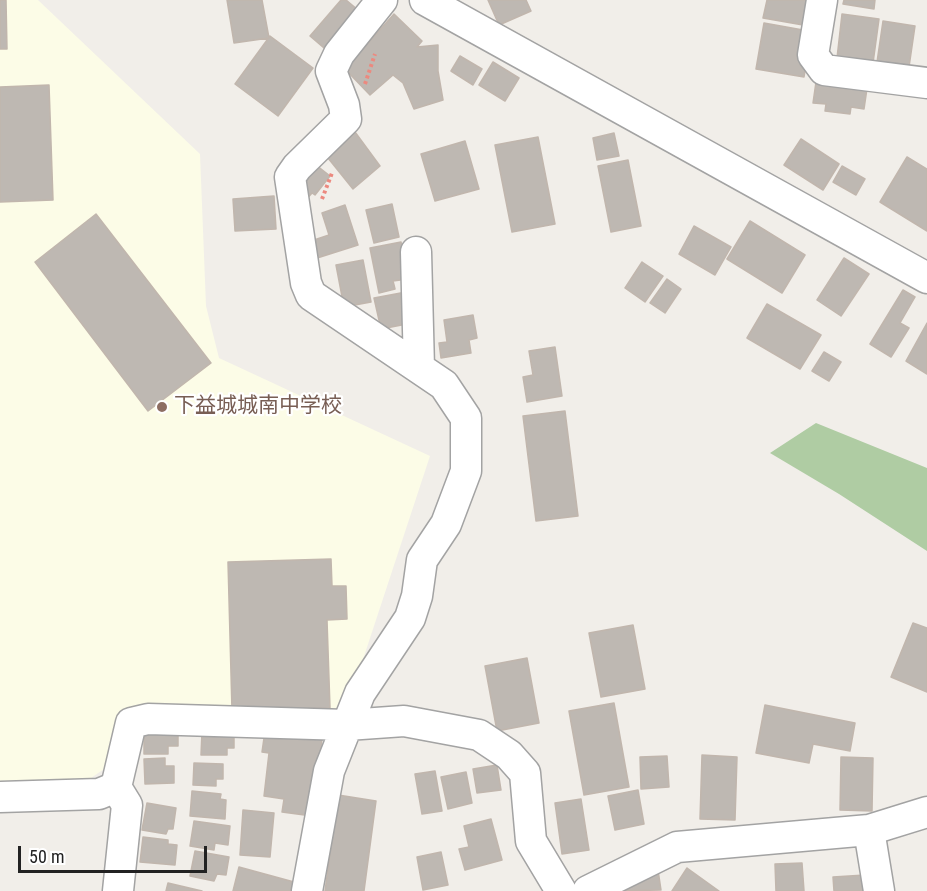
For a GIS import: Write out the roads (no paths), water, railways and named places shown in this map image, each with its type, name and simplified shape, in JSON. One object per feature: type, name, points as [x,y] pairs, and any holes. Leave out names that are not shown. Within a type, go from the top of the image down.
[{"type":"street","points":[[307,891],[329,771],[360,693],[410,618],[417,596],[422,560],[446,524],[466,471],[466,418],[444,385],[311,295],[306,283],[290,177],[297,167],[346,119],[344,105],[331,71],[339,54],[382,0]]},
{"type":"street","points":[[425,0],[924,270]]},
{"type":"street","points":[[822,0],[813,55],[824,70],[927,82]]},
{"type":"street","points":[[416,252],[419,368]]},
{"type":"street","points":[[118,891],[128,805],[116,787],[131,723],[148,719],[347,725],[404,721],[479,735],[509,755],[525,773],[531,841],[561,891]]},
{"type":"street","points":[[0,797],[99,794],[116,787]]},
{"type":"street","points":[[588,891],[677,847],[869,830],[927,812]]},
{"type":"street","points":[[869,830],[879,891]]},
{"type":"place","name":"下益城城南中学校","points":[[162,407]]}]
